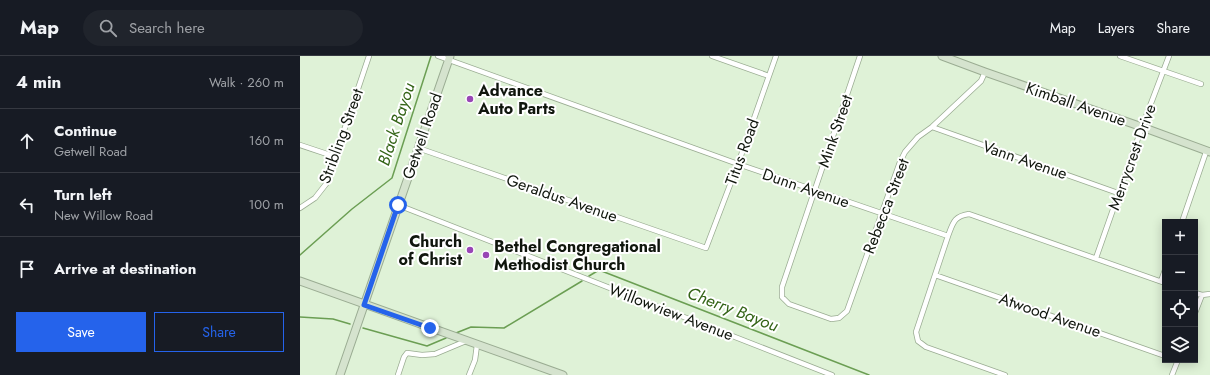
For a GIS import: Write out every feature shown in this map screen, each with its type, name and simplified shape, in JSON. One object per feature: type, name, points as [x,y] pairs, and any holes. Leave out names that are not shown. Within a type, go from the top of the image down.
[{"type":"main road","name":"Kimball Avenue","points":[[942,56],[1208,152]]},
{"type":"main road","name":"Getwell Road","points":[[340,375],[449,58]]},
{"type":"main road","points":[[300,281],[563,375]]},
{"type":"street","name":"Stribling Street","points":[[300,208],[315,198],[326,184],[370,56]]},
{"type":"street","name":"Dunn Avenue","points":[[439,56],[449,58],[738,164],[948,236]]},
{"type":"street","points":[[712,56],[769,76]]},
{"type":"street","name":"Titus Road","points":[[706,248],[738,164],[776,56]]},
{"type":"street","name":"Mink Street","points":[[839,318],[831,319],[790,304],[782,297],[782,288],[860,56]]},
{"type":"street","points":[[1120,56],[1201,84]]},
{"type":"street","name":"Merrycrest Drive","points":[[1096,258],[1118,193],[1169,56]]},
{"type":"street","name":"Rebecca Street","points":[[839,318],[847,311],[900,162],[905,152],[918,137],[932,127],[981,81],[985,72]]},
{"type":"street","name":"Vann Avenue","points":[[932,127],[1118,193]]},
{"type":"street","points":[[300,145],[336,157]]},
{"type":"street","name":"Geraldus Avenue","points":[[418,148],[706,248]]},
{"type":"street","points":[[1183,219],[1208,152]]},
{"type":"street","name":"Willowview Avenue","points":[[398,205],[832,375]]},
{"type":"street","points":[[1004,375],[926,347],[918,341],[916,332],[935,274],[954,222],[961,215],[969,214],[1162,282]]},
{"type":"street","name":"Atwood Avenue","points":[[935,274],[1162,355]]},
{"type":"street","points":[[1198,293],[1202,295],[1210,294]]},
{"type":"street","points":[[1198,305],[1202,295]]},
{"type":"street","points":[[398,375],[404,357],[407,353],[422,355],[435,354],[466,341]]},
{"type":"street","points":[[469,375],[476,357],[477,345]]},
{"type":"street","points":[[1172,375],[1177,363]]},
{"type":"waterway","name":"Black Bayou","points":[[300,255],[352,209],[392,178],[431,56]]},
{"type":"waterway","name":"Cherry Bayou","points":[[589,276],[599,270],[869,375]]},
{"type":"waterway","name":"Cherry Bayou","points":[[456,333],[471,327],[504,328],[582,281]]},
{"type":"waterway","name":"Cherry Bayou","points":[[300,317],[333,319],[350,324]]},
{"type":"waterway","name":"Cherry Bayou","points":[[363,328],[427,346],[446,338]]},
{"type":"place","name":"Advance Auto Parts","points":[[470,99]]},
{"type":"place","name":"Church of Christ","points":[[470,250]]},
{"type":"place","name":"Bethel Congregational Methodist Church","points":[[486,255]]},
{"type":"route","points":[[398,205],[364,305],[430,328]]}]
